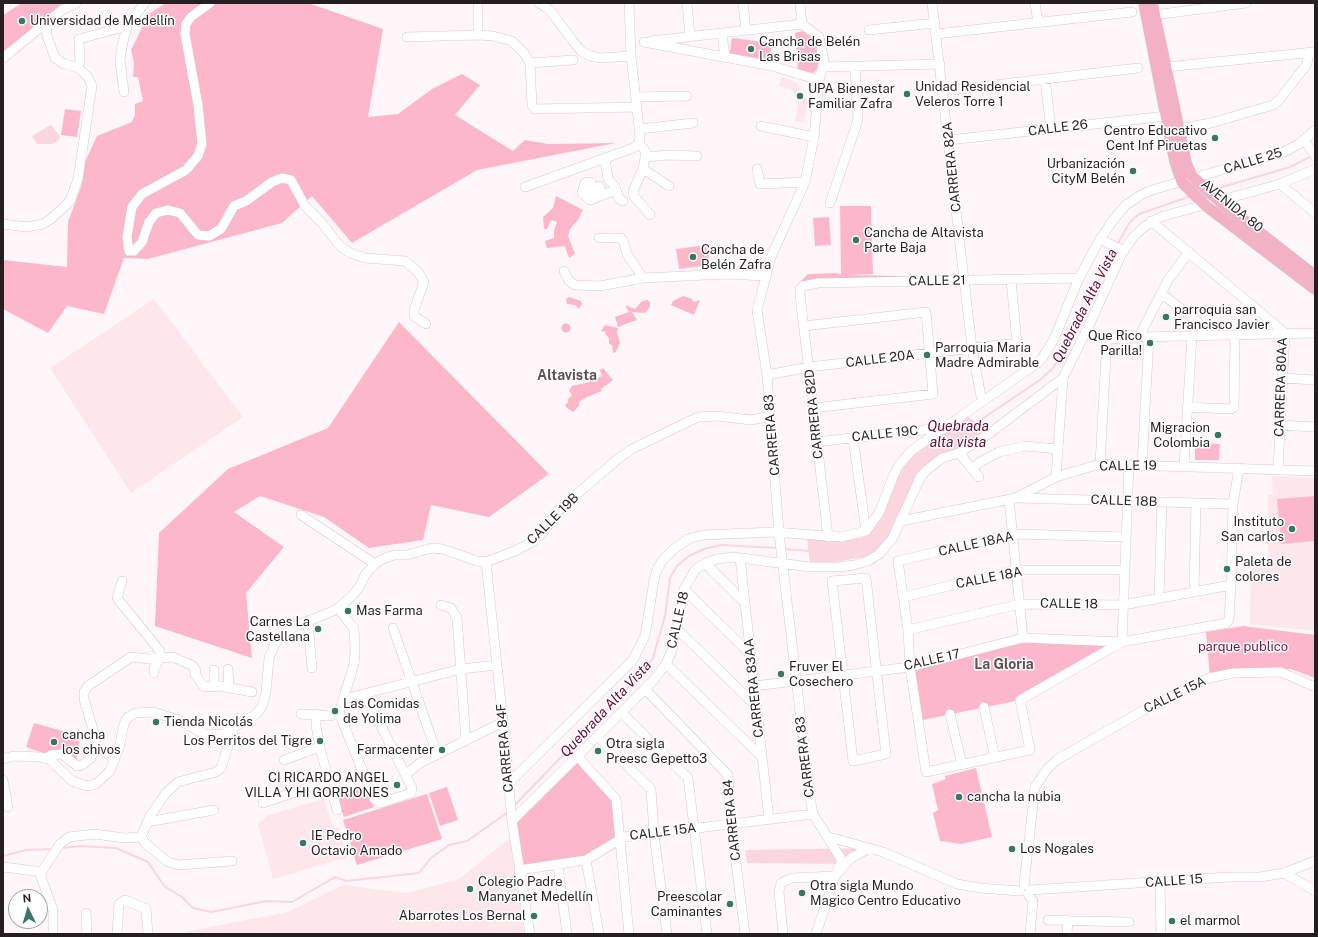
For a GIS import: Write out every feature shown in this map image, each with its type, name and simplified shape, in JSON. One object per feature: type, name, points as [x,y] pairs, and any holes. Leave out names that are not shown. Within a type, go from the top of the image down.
[{"type":"main road","name":"AVENIDA 80","points":[[1144,3],[1178,172],[1191,183],[1217,199],[1315,276]]},
{"type":"main road","name":"AVENIDA 80","points":[[1152,3],[1191,183],[1203,203],[1315,289]]},
{"type":"street","points":[[3,58],[35,34],[62,10],[76,3]]},
{"type":"street","points":[[124,92],[120,60],[122,46],[127,26],[145,3]]},
{"type":"street","points":[[210,3],[191,18],[186,24],[185,34],[198,105],[202,144],[198,156],[186,170],[142,194],[132,207],[127,237],[129,251],[134,251],[142,242],[149,222],[156,213],[168,210],[180,213],[198,235],[208,236],[221,229],[234,206],[246,201],[272,182],[282,178],[291,180],[305,206],[340,246],[350,253],[365,258],[405,261],[418,272],[424,282],[414,316],[426,324]]},
{"type":"street","points":[[478,3],[478,35]]},
{"type":"street","points":[[539,3],[550,10],[581,51],[590,56],[601,58],[631,56]]},
{"type":"street","points":[[629,3],[632,44],[631,56],[640,129],[639,143],[646,152],[643,169],[633,191],[634,196],[650,215]]},
{"type":"street","points":[[687,3],[690,37]]},
{"type":"street","points":[[743,3],[746,30]]},
{"type":"street","points":[[632,44],[802,24],[800,3]]},
{"type":"street","name":"CARRERA 82A","points":[[932,3],[972,348],[982,402]]},
{"type":"street","points":[[1035,3],[1038,23]]},
{"type":"street","points":[[1154,14],[1246,3]]},
{"type":"street","points":[[936,34],[1132,12]]},
{"type":"street","points":[[3,224],[33,227],[51,219],[72,196],[78,179],[92,86],[88,77],[77,67],[64,64],[55,58],[47,36],[46,23]]},
{"type":"street","points":[[869,30],[935,23]]},
{"type":"street","name":"CARRERA 83","points":[[802,24],[814,32],[822,42],[824,61],[819,80],[814,137],[804,182],[780,236],[765,276],[756,310],[767,374],[779,533],[784,560],[796,681],[813,814],[829,837],[841,859],[841,863],[835,876],[816,934]]},
{"type":"street","points":[[80,62],[80,39],[127,26]]},
{"type":"street","points":[[722,33],[725,58]]},
{"type":"street","points":[[407,37],[478,35],[512,40],[524,53],[530,63],[532,104],[533,108],[537,110],[637,107]]},
{"type":"street","points":[[644,42],[772,66],[819,80]]},
{"type":"street","points":[[1166,68],[1312,52],[1307,64],[1280,99],[1273,105],[1211,123],[1179,130]]},
{"type":"street","points":[[530,63],[573,60]]},
{"type":"street","points":[[823,67],[940,64]]},
{"type":"street","points":[[830,203],[858,120],[854,66]]},
{"type":"street","points":[[953,90],[1138,68]]},
{"type":"street","points":[[1045,79],[1051,129]]},
{"type":"street","points":[[636,97],[687,96]]},
{"type":"street","name":"CALLE 26","points":[[949,140],[1166,116]]},
{"type":"street","points":[[640,129],[693,123]]},
{"type":"street","points":[[761,126],[814,137]]},
{"type":"street","name":"CALLE 25","points":[[1079,278],[1121,210],[1140,195],[1191,183],[1272,156],[1304,140],[1315,130]]},
{"type":"street","points":[[1304,140],[1312,153]]},
{"type":"street","points":[[525,186],[633,148],[639,143]]},
{"type":"street","points":[[645,157],[670,155],[697,156]]},
{"type":"street","points":[[605,158],[608,179],[616,190],[620,199],[623,201]]},
{"type":"street","points":[[643,169],[669,186]]},
{"type":"street","points":[[756,169],[760,184],[804,182]]},
{"type":"street","points":[[1056,477],[1063,378],[1086,331],[1121,252],[1134,236],[1151,221],[1160,217],[1217,199],[1280,184],[1315,169]]},
{"type":"street","points":[[596,191],[590,200],[582,194],[585,183],[596,191],[616,190]]},
{"type":"street","points":[[1280,184],[1315,213]]},
{"type":"street","name":"CARRERA 80AA","points":[[1151,221],[1285,333],[1278,470]]},
{"type":"street","points":[[599,238],[620,238],[623,240],[627,254],[643,278]]},
{"type":"street","points":[[1100,242],[1121,252]]},
{"type":"street","points":[[1139,337],[1168,280],[1189,252]]},
{"type":"street","points":[[564,271],[569,281],[575,285],[609,285],[643,278],[727,274],[765,276]]},
{"type":"street","name":"CALLE 21","points":[[799,291],[805,285],[818,283],[1079,278]]},
{"type":"street","name":"CALLE 19C","points":[[816,442],[943,428],[1039,362],[1047,351],[1062,321],[1079,278]]},
{"type":"street","name":"CALLE 20A","points":[[767,374],[809,367],[1017,343],[1012,280]]},
{"type":"street","name":"CARRERA 82D","points":[[799,291],[828,537]]},
{"type":"street","points":[[1161,293],[1198,322],[1202,329],[1203,335]]},
{"type":"street","points":[[804,326],[926,312],[933,394],[814,408]]},
{"type":"street","points":[[1086,331],[1107,338],[1122,339],[1203,335],[1315,333]]},
{"type":"street","points":[[1187,407],[1231,409],[1234,407],[1235,335]]},
{"type":"street","points":[[1184,466],[1192,336]]},
{"type":"street","points":[[1142,465],[1149,337]]},
{"type":"street","points":[[1100,464],[1107,338]]},
{"type":"street","points":[[745,604],[705,563],[717,559],[740,558],[784,560],[810,567],[854,565],[868,561],[879,554],[892,538],[922,476],[926,471],[942,458],[959,453],[990,433],[1063,378]]},
{"type":"street","points":[[1282,378],[1315,380]]},
{"type":"street","name":"CALLE 19B","points":[[486,562],[515,551],[534,541],[570,500],[619,458],[632,449],[698,418],[716,416],[751,420],[770,416]]},
{"type":"street","points":[[1280,425],[1315,427]]},
{"type":"street","points":[[508,784],[633,660],[642,643],[646,630],[654,580],[666,555],[682,542],[695,536],[779,533],[828,537],[854,535],[866,531],[873,523],[899,465],[911,451],[943,428]]},
{"type":"street","points":[[853,438],[866,531]]},
{"type":"street","points":[[972,469],[980,462],[999,452],[1025,446],[1058,449]]},
{"type":"street","points":[[959,453],[979,477]]},
{"type":"street","name":"CALLE 19","points":[[901,521],[1012,498],[1056,477],[1100,464],[1315,471]]},
{"type":"street","points":[[903,597],[908,630],[910,666],[928,773],[1030,750],[1020,700],[1122,642],[1129,465]]},
{"type":"street","points":[[1231,585],[1233,504],[1239,468]]},
{"type":"street","points":[[1012,498],[1013,534],[1023,638]]},
{"type":"street","name":"CALLE 18B","points":[[1012,498],[1233,504]]},
{"type":"street","points":[[1159,598],[1162,502]]},
{"type":"street","points":[[1194,591],[1196,503]]},
{"type":"street","points":[[301,515],[375,564]]},
{"type":"street","name":"CALLE 18AA","points":[[903,597],[898,561],[1013,534],[1126,537]]},
{"type":"street","points":[[3,750],[6,758],[32,755],[46,758],[72,781],[87,786],[96,784],[110,771],[119,748],[124,724],[128,717],[136,713],[145,711],[169,716],[206,735],[218,735],[234,728],[255,715],[262,707],[266,692],[267,666],[274,646],[286,632],[295,626],[308,622],[338,608],[352,596],[360,586],[365,575],[375,564],[394,555],[407,555],[432,548],[443,549],[477,562],[486,562]]},
{"type":"street","name":"CARRERA 83AA","points":[[740,558],[769,819]]},
{"type":"street","name":"CARRERA 84F","points":[[486,562],[504,722],[512,822],[530,934]]},
{"type":"street","name":"CALLE 18","points":[[512,822],[646,690],[666,664],[675,640],[684,589],[694,570],[705,563]]},
{"type":"street","name":"CALLE 18A","points":[[903,597],[1016,570],[1124,570]]},
{"type":"street","points":[[866,578],[886,754],[853,761],[842,675],[832,581],[866,578]]},
{"type":"street","points":[[122,582],[117,598],[160,651],[160,658],[154,668],[154,673]]},
{"type":"street","name":"CALLE 18","points":[[908,630],[1020,604],[1123,605],[1231,585]]},
{"type":"street","name":"CALLE 17","points":[[754,686],[910,666],[1023,638],[1122,642],[1227,623],[1229,619],[1231,585]]},
{"type":"street","points":[[684,589],[750,654]]},
{"type":"street","points":[[441,605],[451,608],[457,618],[466,741]]},
{"type":"street","points":[[338,608],[351,623],[355,635],[354,664],[339,713],[374,799],[381,803],[410,793],[412,786],[365,694]]},
{"type":"street","points":[[308,622],[312,668]]},
{"type":"street","points":[[393,628],[437,754]]},
{"type":"street","points":[[677,629],[756,706]]},
{"type":"street","points":[[46,758],[51,755],[62,754],[77,766],[85,764],[91,758],[96,740],[84,699],[86,689],[131,657],[149,659],[173,657],[190,663],[196,671],[195,674],[204,687],[213,689],[229,687],[252,692]]},
{"type":"street","points":[[666,664],[762,757]]},
{"type":"street","points":[[344,699],[461,669],[497,665]]},
{"type":"street","points":[[228,669],[229,687]]},
{"type":"street","points":[[213,689],[214,670]]},
{"type":"street","name":"CALLE 15A","points":[[1030,934],[1033,901],[1025,890],[1035,786],[1047,770],[1058,759],[1137,713],[1197,682],[1209,678],[1233,673],[1278,671],[1284,672],[1315,687]]},
{"type":"street","name":"CARRERA 84","points":[[646,690],[727,773],[731,824],[745,934]]},
{"type":"street","points":[[984,707],[995,758]]},
{"type":"street","points":[[301,714],[330,716],[339,713]]},
{"type":"street","points":[[622,713],[688,778],[707,934]]},
{"type":"street","points":[[316,714],[316,726],[320,747],[337,810]]},
{"type":"street","points":[[950,714],[962,765]]},
{"type":"street","points":[[406,774],[420,763],[504,722]]},
{"type":"street","points":[[232,861],[179,865],[168,862],[146,844],[142,837],[147,822],[166,793],[178,782],[210,774],[221,768],[234,728]]},
{"type":"street","points":[[598,737],[651,789],[654,834],[667,934]]},
{"type":"street","points":[[284,760],[320,747]]},
{"type":"street","points":[[578,757],[614,794],[616,799],[630,934]]},
{"type":"street","points":[[3,780],[8,807]]},
{"type":"street","points":[[263,803],[328,781]]},
{"type":"street","points":[[147,822],[214,810]]},
{"type":"street","name":"CALLE 15A","points":[[519,870],[558,866],[586,860],[620,838],[813,814]]},
{"type":"street","points":[[40,874],[60,844],[69,837],[96,834],[124,838],[142,837]]},
{"type":"street","name":"CALLE 15","points":[[829,837],[883,852],[957,884],[980,888],[1025,890],[1229,877],[1260,877],[1284,873],[1315,861]]},
{"type":"street","points":[[783,934],[779,892],[781,883],[792,878],[835,876],[851,858],[870,848]]},
{"type":"street","points":[[586,860],[599,934]]},
{"type":"street","points":[[558,866],[567,934]]},
{"type":"street","points":[[3,867],[36,871],[40,874],[52,910],[53,934]]},
{"type":"street","points":[[1284,873],[1315,891]]},
{"type":"street","points":[[1160,882],[1161,934]]},
{"type":"street","points":[[117,934],[119,904],[125,900],[146,909],[148,934]]},
{"type":"street","points":[[86,913],[86,934]]},
{"type":"street","points":[[1048,920],[1130,922]]},
{"type":"street","points":[[1067,934],[1068,920]]},
{"type":"shaded area","name":"UPA Bienestar Familiar Zafra","points":[[782,77],[797,83],[808,102],[804,122],[795,121],[798,103],[792,90],[779,86]]},
{"type":"shaded area","points":[[154,299],[243,417],[131,493],[50,368]]},
{"type":"shaded area","name":"Instituto San carlos","points":[[1272,476],[1315,478],[1315,631],[1250,624],[1251,563],[1268,562],[1268,495],[1273,495]]},
{"type":"shaded area","name":"IE Pedro Octavio Amado","points":[[324,799],[333,828],[338,827],[348,857],[273,879],[258,824],[268,815]]},
{"type":"shaded area","name":"Colegio Padre Manyanet Medellín","points":[[510,838],[524,934],[183,934],[184,932],[288,912],[343,885],[407,893],[459,879]]},
{"type":"green space","name":"Universidad de Medellín","points":[[22,3],[68,3],[60,5],[23,37],[3,51],[3,15]]},
{"type":"green space","points":[[166,3],[308,3],[383,29],[368,117],[398,114],[432,89],[462,74],[480,85],[455,115],[513,151],[525,140],[548,144],[616,143],[477,170],[352,243],[312,196],[282,223],[148,259],[124,258],[104,314],[67,306],[48,333],[3,309],[3,260],[67,267],[68,222],[81,187],[85,162],[97,136],[132,122],[135,115],[135,104],[143,101],[138,77],[133,77],[134,63],[131,50],[149,14]]},
{"type":"green space","points":[[802,31],[815,39],[821,56],[819,66],[814,73],[798,70],[795,33]]},
{"type":"green space","name":"Cancha de Belén Las Brisas","points":[[732,38],[772,43],[770,60],[729,55]]},
{"type":"green space","points":[[65,109],[81,111],[77,137],[61,135]]},
{"type":"green space","points":[[556,196],[583,210],[578,220],[570,229],[568,236],[575,254],[569,258],[565,246],[547,248],[545,241],[554,238],[554,231],[557,222],[551,220],[547,229],[544,229],[543,217],[553,208]]},
{"type":"green space","name":"Cancha de Altavista Parte Baja","points":[[840,206],[871,206],[873,274],[848,275],[897,276],[897,278],[802,284],[801,281],[808,274],[838,273],[841,275]]},
{"type":"green space","points":[[829,217],[831,245],[815,246],[813,218]]},
{"type":"green space","name":"Cancha de Belén Zafra","points":[[707,245],[710,265],[679,269],[676,249]]},
{"type":"green space","points":[[683,296],[692,299],[694,302],[700,300],[694,315],[671,305],[673,301]]},
{"type":"green space","points":[[569,297],[581,301],[582,304],[579,309],[575,305],[567,304],[566,299]]},
{"type":"green space","points":[[647,300],[650,302],[650,307],[645,313],[632,312],[637,320],[618,327],[615,317],[629,312],[625,305],[635,309],[642,301]]},
{"type":"green space","points":[[399,322],[549,474],[489,517],[431,505],[423,540],[369,548],[324,517],[260,496],[234,512],[284,547],[246,593],[252,658],[155,626],[159,533],[228,469],[328,428]]},
{"type":"green space","points":[[566,323],[571,328],[566,333],[561,328]]},
{"type":"green space","points":[[605,325],[618,328],[617,333],[620,343],[616,352],[613,353],[612,345],[609,344],[609,338],[605,334],[606,332],[601,331]]},
{"type":"green space","points":[[603,368],[613,380],[601,389],[602,391],[579,402],[579,406],[573,412],[567,408],[565,405],[568,403],[568,399],[572,395],[569,391],[572,386],[589,382],[602,376],[600,370]]},
{"type":"green space","points":[[1195,443],[1220,444],[1219,460],[1195,460]]},
{"type":"green space","points":[[1315,496],[1315,541],[1281,544],[1277,499]]},
{"type":"green space","name":"parque publico","points":[[1243,626],[1315,635],[1315,678],[1291,669],[1229,669],[1210,677],[1206,632]]},
{"type":"green space","points":[[1023,638],[1122,642],[1020,700],[918,721],[910,667]]},
{"type":"green space","name":"cancha los chivos","points":[[34,723],[80,736],[76,765],[26,747]]},
{"type":"green space","points":[[578,762],[612,798],[616,836],[585,857],[522,867],[515,823]]},
{"type":"green space","name":"cancha la nubia","points":[[976,768],[992,837],[961,844],[940,841],[933,813],[938,810],[932,784],[946,779],[945,776]]},
{"type":"green space","points":[[364,787],[374,807],[344,817],[336,796]]},
{"type":"green space","points":[[447,787],[458,820],[440,826],[429,793]]},
{"type":"green space","points":[[427,794],[442,839],[357,865],[343,820]]},
{"type":"water","points":[[51,125],[60,136],[59,140],[52,144],[37,144],[32,137]]},
{"type":"water","name":"Quebrada alta vista","points":[[962,412],[990,433],[942,458],[919,482],[879,554],[810,567],[807,536],[861,533],[879,513],[899,465]]},
{"type":"water","points":[[870,848],[846,864],[747,863],[745,850]]},
{"type":"waterway","name":"Quebrada Alta Vista","points":[[1212,190],[1290,167],[1312,156]]},
{"type":"waterway","name":"Quebrada Alta Vista","points":[[1117,245],[1130,222],[1139,214],[1191,196]]},
{"type":"waterway","name":"Quebrada Alta Vista","points":[[976,423],[1040,380],[1053,368],[1115,249]]},
{"type":"waterway","name":"Quebrada Alta Vista","points":[[513,807],[645,670],[653,658],[665,616],[670,578],[677,566],[689,556],[704,549],[721,545],[778,548]]},
{"type":"waterway","name":"Quebrada Alta Vista","points":[[785,549],[810,551]]},
{"type":"waterway","name":"Quebrada Alta Vista","points":[[61,848],[81,846],[116,848],[148,862],[164,886],[182,897],[193,908],[211,912],[266,901],[292,902],[335,877],[346,881],[419,873],[431,858],[449,845],[467,841],[507,813]]},
{"type":"waterway","name":"Quebrada Alta Vista","points":[[3,856],[26,850],[53,849]]},
{"type":"place","name":"Universidad de Medellín","points":[[22,21]]},
{"type":"place","name":"Cancha de Belén Las Brisas","points":[[751,49]]},
{"type":"place","name":"Unidad Residencial Veleros Torre 1","points":[[907,94]]},
{"type":"place","name":"UPA Bienestar Familiar Zafra","points":[[800,96]]},
{"type":"place","name":"Centro Educativo Cent Inf Piruetas","points":[[1215,138]]},
{"type":"place","name":"Urbanización CityM Belén","points":[[1133,171]]},
{"type":"place","name":"Cancha de Altavista Parte Baja","points":[[856,240]]},
{"type":"place","name":"Cancha de Belén Zafra","points":[[693,257]]},
{"type":"place","name":"parroquia san Francisco Javier","points":[[1166,317]]},
{"type":"place","name":"Que Rico Parilla!","points":[[1150,343]]},
{"type":"place","name":"Parroquia Maria Madre Admirable","points":[[927,355]]},
{"type":"place","name":"Migracion Colombia","points":[[1218,435]]},
{"type":"place","name":"Instituto San carlos","points":[[1292,529]]},
{"type":"place","name":"Paleta de colores","points":[[1227,569]]},
{"type":"place","name":"Mas Farma","points":[[348,611]]},
{"type":"place","name":"Carnes La Castellana","points":[[318,629]]},
{"type":"place","name":"Fruver El Cosechero","points":[[781,674]]},
{"type":"place","name":"Las Comidas de Yolima","points":[[335,711]]},
{"type":"place","name":"Tienda Nicolás","points":[[156,722]]},
{"type":"place","name":"Los Perritos del Tigre","points":[[320,741]]},
{"type":"place","name":"cancha los chivos","points":[[54,742]]},
{"type":"place","name":"Farmacenter","points":[[442,750]]},
{"type":"place","name":"Otra sigla Preesc Gepetto3","points":[[598,751]]},
{"type":"place","name":"CI RICARDO ANGEL VILLA Y HI GORRIONES","points":[[397,785]]},
{"type":"place","name":"cancha la nubia","points":[[959,797]]},
{"type":"place","name":"IE Pedro Octavio Amado","points":[[303,843]]},
{"type":"place","name":"Los Nogales","points":[[1012,849]]},
{"type":"place","name":"Colegio Padre Manyanet Medellín","points":[[470,889]]},
{"type":"place","name":"Otra sigla Mundo Magico Centro Educativo","points":[[802,893]]},
{"type":"place","name":"Preescolar Caminantes","points":[[730,904]]},
{"type":"place","name":"Abarrotes Los Bernal","points":[[534,916]]},
{"type":"place","name":"el marmol","points":[[1172,921]]},
{"type":"district","name":"Altavista","points":[[567,376]]},
{"type":"district","name":"La Gloria","points":[[1004,665]]}]
